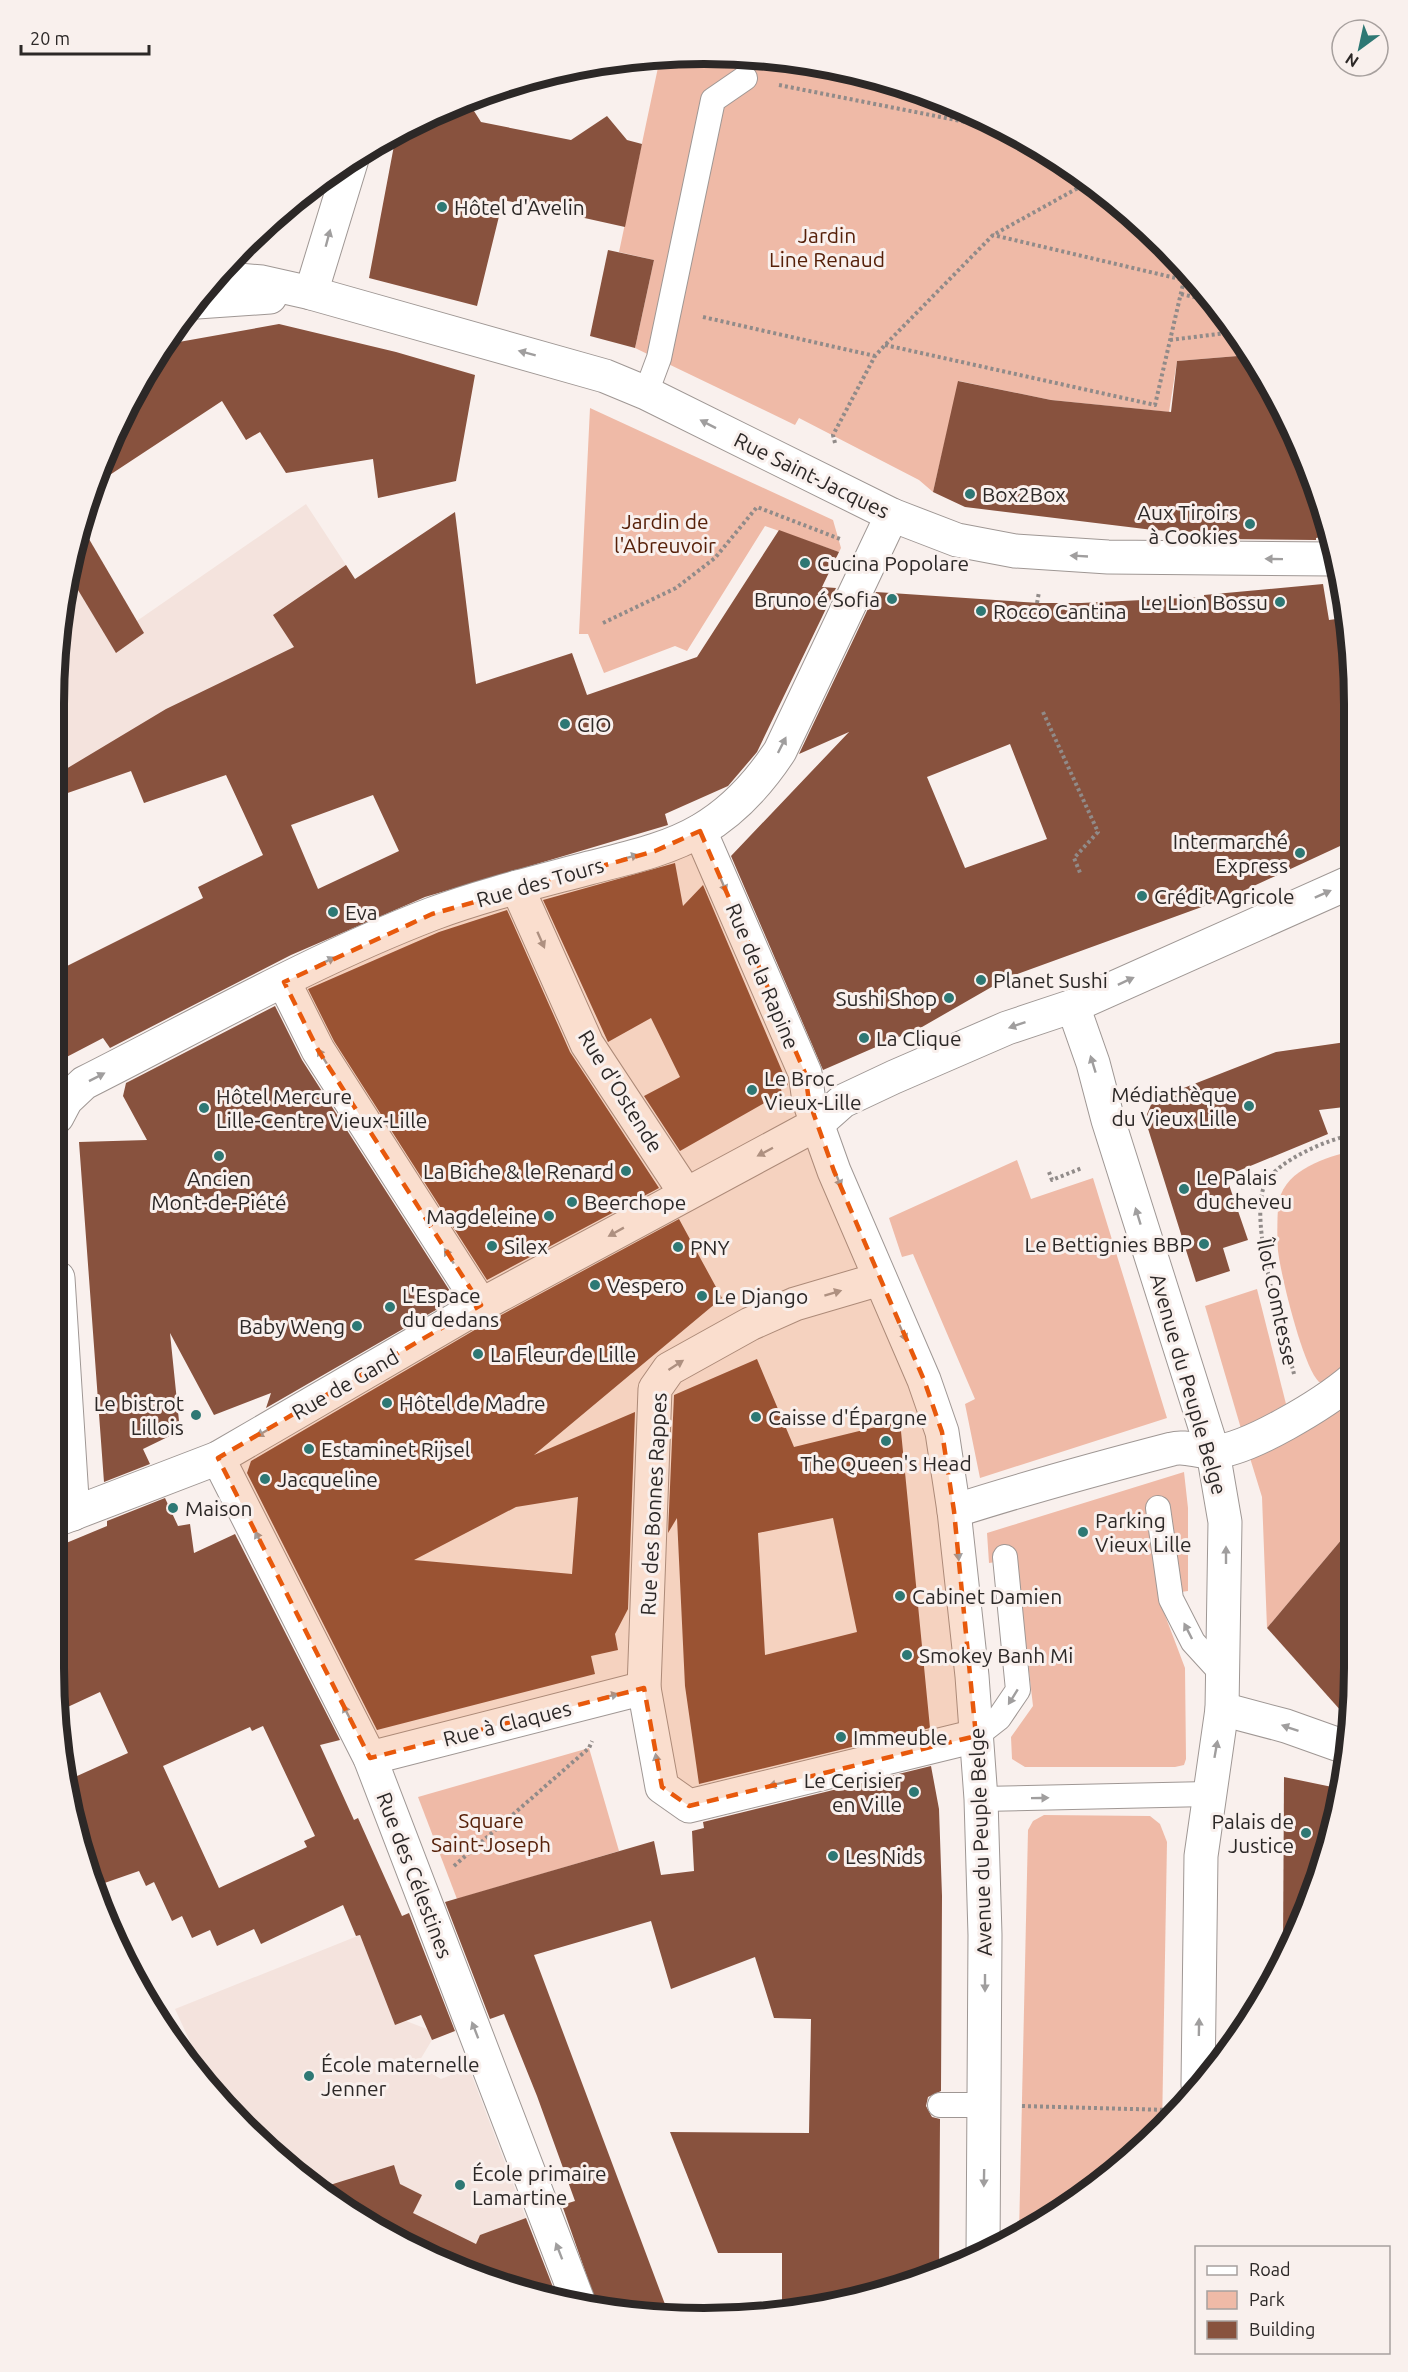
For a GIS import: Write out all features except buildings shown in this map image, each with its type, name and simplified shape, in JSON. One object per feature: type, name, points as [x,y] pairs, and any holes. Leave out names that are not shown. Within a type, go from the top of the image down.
[{"type":"street","points":[[207,302],[249,301],[311,293],[348,173]]},
{"type":"street","name":"Rue Saint-Jacques","points":[[226,279],[262,282],[311,293],[605,376],[646,393],[892,515],[957,540],[1015,551],[1108,557],[1327,559]]},
{"type":"street","name":"Rue des Tours","points":[[64,1104],[84,1083],[284,982],[432,914],[517,887],[655,851],[700,831],[735,806],[764,776],[780,751],[892,515]]},
{"type":"street","name":"Rue de la Rapine","points":[[700,831],[805,1073],[809,1101],[817,1124],[880,1279]]},
{"type":"street","name":"Rue de Gand","points":[[66,1517],[218,1458],[481,1305],[817,1124],[843,1101],[1007,1028],[1072,1006],[1344,885]]},
{"type":"street","name":"Rue d'Ostende","points":[[517,887],[587,1044],[686,1194]]},
{"type":"street","points":[[284,982],[318,1050],[481,1305]]},
{"type":"street","name":"Avenue du Peuple Belge","points":[[1072,1006],[1093,1063],[1108,1120],[1213,1452],[1225,1522],[1222,1709],[1208,1794],[1201,1856],[1198,2073]]},
{"type":"street","name":"Avenue du Peuple Belge","points":[[880,1279],[924,1380],[942,1432],[954,1511],[972,1676],[981,1799],[986,2105],[983,2244]]},
{"type":"street","name":"Rue des Bonnes Rappes","points":[[880,1279],[795,1304],[740,1329],[669,1368],[655,1389],[644,1688],[662,1787],[689,1806],[976,1736]]},
{"type":"street","points":[[954,1511],[1060,1478],[1178,1447],[1213,1452],[1246,1443],[1303,1413],[1344,1385]]},
{"type":"street","points":[[64,1457],[66,1517]]},
{"type":"street","name":"Rue des Célestines","points":[[218,1458],[370,1758],[576,2294]]},
{"type":"street","name":"Rue à Claques","points":[[370,1758],[644,1688]]},
{"type":"street","points":[[1222,1709],[1286,1726],[1339,1745]]},
{"type":"lane","points":[[646,393],[659,358],[713,100],[745,78]]},
{"type":"lane","points":[[1158,1508],[1171,1599],[1193,1642],[1224,1676]]},
{"type":"lane","points":[[976,1736],[999,1718],[1018,1690],[1005,1557]]},
{"type":"lane","points":[[981,1799],[1208,1794]]},
{"type":"lane","points":[[940,2105],[986,2105]]},
{"type":"path","points":[[745,78],[972,123]]},
{"type":"path","points":[[833,435],[875,356],[993,236],[1080,187]]},
{"type":"path","points":[[993,236],[1183,280]]},
{"type":"path","points":[[885,345],[1155,405],[1184,281]]},
{"type":"path","points":[[1181,294],[1197,298]]},
{"type":"path","points":[[668,310],[875,356]]},
{"type":"path","points":[[1170,340],[1224,333]]},
{"type":"path","points":[[603,623],[676,588],[715,558],[757,507],[843,541]]},
{"type":"path","points":[[1043,712],[1098,832],[1074,858],[1081,875]]},
{"type":"path","name":"Îlot Comtesse","points":[[1303,1413],[1263,1249],[1261,1202],[1265,1183],[1294,1158],[1318,1146],[1344,1138]]},
{"type":"path","points":[[418,1881],[447,1872],[589,1748]]},
{"type":"path","points":[[986,2105],[1165,2111]]},
{"type":"highlighted area","points":[[700,831],[805,1073],[809,1101],[834,1171],[924,1380],[942,1432],[954,1511],[976,1736],[689,1806],[662,1787],[644,1688],[370,1758],[218,1458],[481,1305],[318,1050],[284,982],[432,914],[655,851]]},
{"type":"shaded area","points":[[306,504],[422,681],[432,705],[144,803],[131,771],[64,794],[66,662],[79,569],[118,634]]},
{"type":"shaded area","name":"École maternelle Jenner","points":[[360,1935],[395,2025],[406,2021],[427,2029],[432,2040],[417,2065],[441,2079],[469,2068],[553,2289],[498,2274],[421,2242],[349,2200],[315,2175],[282,2149],[223,2090],[197,2057],[175,2009]]},
{"type":"green space","name":"Jardin Line Renaud","points":[[704,64],[746,66],[829,77],[910,98],[949,113],[987,130],[1059,172],[1126,223],[1156,252],[1185,282],[1240,356],[1177,361],[1169,412],[1051,400],[959,381],[933,492],[919,480],[799,418],[795,425],[635,348],[654,260],[619,252],[658,66]]},
{"type":"green space","name":"Jardin de l'Abreuvoir","points":[[590,408],[833,520],[841,548],[839,552],[765,526],[687,651],[675,646],[604,673],[588,634],[579,634]]},
{"type":"green space","points":[[1344,1153],[1344,1371],[1328,1382],[1319,1382],[1306,1359],[1283,1280],[1278,1246],[1278,1218],[1279,1200],[1290,1180],[1309,1166]]},
{"type":"green space","points":[[1017,1160],[1031,1199],[1093,1178],[1167,1418],[980,1478],[965,1404],[975,1399],[913,1254],[902,1257],[889,1218]]},
{"type":"green space","points":[[1257,1289],[1286,1404],[1242,1432],[1205,1306]]},
{"type":"green space","points":[[1344,1401],[1344,1537],[1267,1628],[1262,1497],[1250,1458]]},
{"type":"green space","points":[[1184,1472],[1188,1508],[1188,1591],[1181,1592],[1170,1503],[1148,1503],[1160,1602],[1185,1668],[1186,1759],[1184,1765],[1175,1767],[1025,1767],[1012,1759],[1011,1737],[1033,1706],[1016,1559],[989,1563],[987,1533]]},
{"type":"green space","name":"Square Saint-Joseph","points":[[589,1748],[619,1851],[457,1899],[418,1797]]},
{"type":"green space","points":[[1044,1815],[1150,1816],[1160,1824],[1167,1842],[1162,2114],[1126,2149],[1093,2175],[1019,2225],[1028,1830],[1033,1821]]},
{"type":"place","name":"Hôtel d'Avelin","points":[[442,207]]},
{"type":"place","name":"Box2Box","points":[[970,494]]},
{"type":"place","name":"Aux Tiroirs à Cookies","points":[[1250,524]]},
{"type":"place","name":"Cucina Popolare","points":[[805,563]]},
{"type":"place","name":"Bruno é Sofia","points":[[892,599]]},
{"type":"place","name":"Le Lion Bossu","points":[[1280,602]]},
{"type":"place","name":"Rocco Cantina","points":[[981,611]]},
{"type":"place","name":"CIO","points":[[565,724]]},
{"type":"place","name":"Intermarché Express","points":[[1300,853]]},
{"type":"place","name":"Crédit Agricole","points":[[1142,896]]},
{"type":"place","name":"Eva","points":[[333,912]]},
{"type":"place","name":"Planet Sushi","points":[[981,980]]},
{"type":"place","name":"Sushi Shop","points":[[949,998]]},
{"type":"place","name":"La Clique","points":[[864,1038]]},
{"type":"place","name":"Le Broc Vieux-Lille","points":[[752,1090]]},
{"type":"place","name":"Médiathèque du Vieux Lille","points":[[1249,1106]]},
{"type":"place","name":"Hôtel Mercure Lille-Centre Vieux-Lille","points":[[204,1108]]},
{"type":"place","name":"Ancien Mont-de-Piété","points":[[219,1156]]},
{"type":"place","name":"La Biche & le Renard","points":[[626,1171]]},
{"type":"place","name":"Le Palais du cheveu","points":[[1184,1189]]},
{"type":"place","name":"Beerchope","points":[[572,1202]]},
{"type":"place","name":"Magdeleine","points":[[549,1216]]},
{"type":"place","name":"Le Bettignies BBP","points":[[1204,1244]]},
{"type":"place","name":"Silex","points":[[492,1246]]},
{"type":"place","name":"PNY","points":[[678,1247]]},
{"type":"place","name":"Vespero","points":[[595,1285]]},
{"type":"place","name":"Le Django","points":[[702,1296]]},
{"type":"place","name":"L'Espace du dedans","points":[[390,1307]]},
{"type":"place","name":"Baby Weng","points":[[357,1326]]},
{"type":"place","name":"La Fleur de Lille","points":[[478,1354]]},
{"type":"place","name":"Hôtel de Madre","points":[[387,1403]]},
{"type":"place","name":"Le bistrot Lillois","points":[[196,1415]]},
{"type":"place","name":"Caisse d'Épargne","points":[[756,1417]]},
{"type":"place","name":"The Queen's Head","points":[[886,1441]]},
{"type":"place","name":"Estaminet Rijsel","points":[[309,1449]]},
{"type":"place","name":"Jacqueline","points":[[265,1479]]},
{"type":"place","name":"Maison","points":[[173,1508]]},
{"type":"place","name":"Parking Vieux Lille","points":[[1083,1532]]},
{"type":"place","name":"Cabinet Damien","points":[[900,1596]]},
{"type":"place","name":"Smokey Banh Mi","points":[[907,1655]]},
{"type":"place","name":"Immeuble","points":[[841,1737]]},
{"type":"place","name":"Le Cerisier en Ville","points":[[914,1792]]},
{"type":"place","name":"Palais de Justice","points":[[1306,1833]]},
{"type":"place","name":"Les Nids","points":[[833,1856]]},
{"type":"place","name":"École maternelle Jenner","points":[[309,2076]]},
{"type":"place","name":"École primaire Lamartine","points":[[460,2185]]}]
